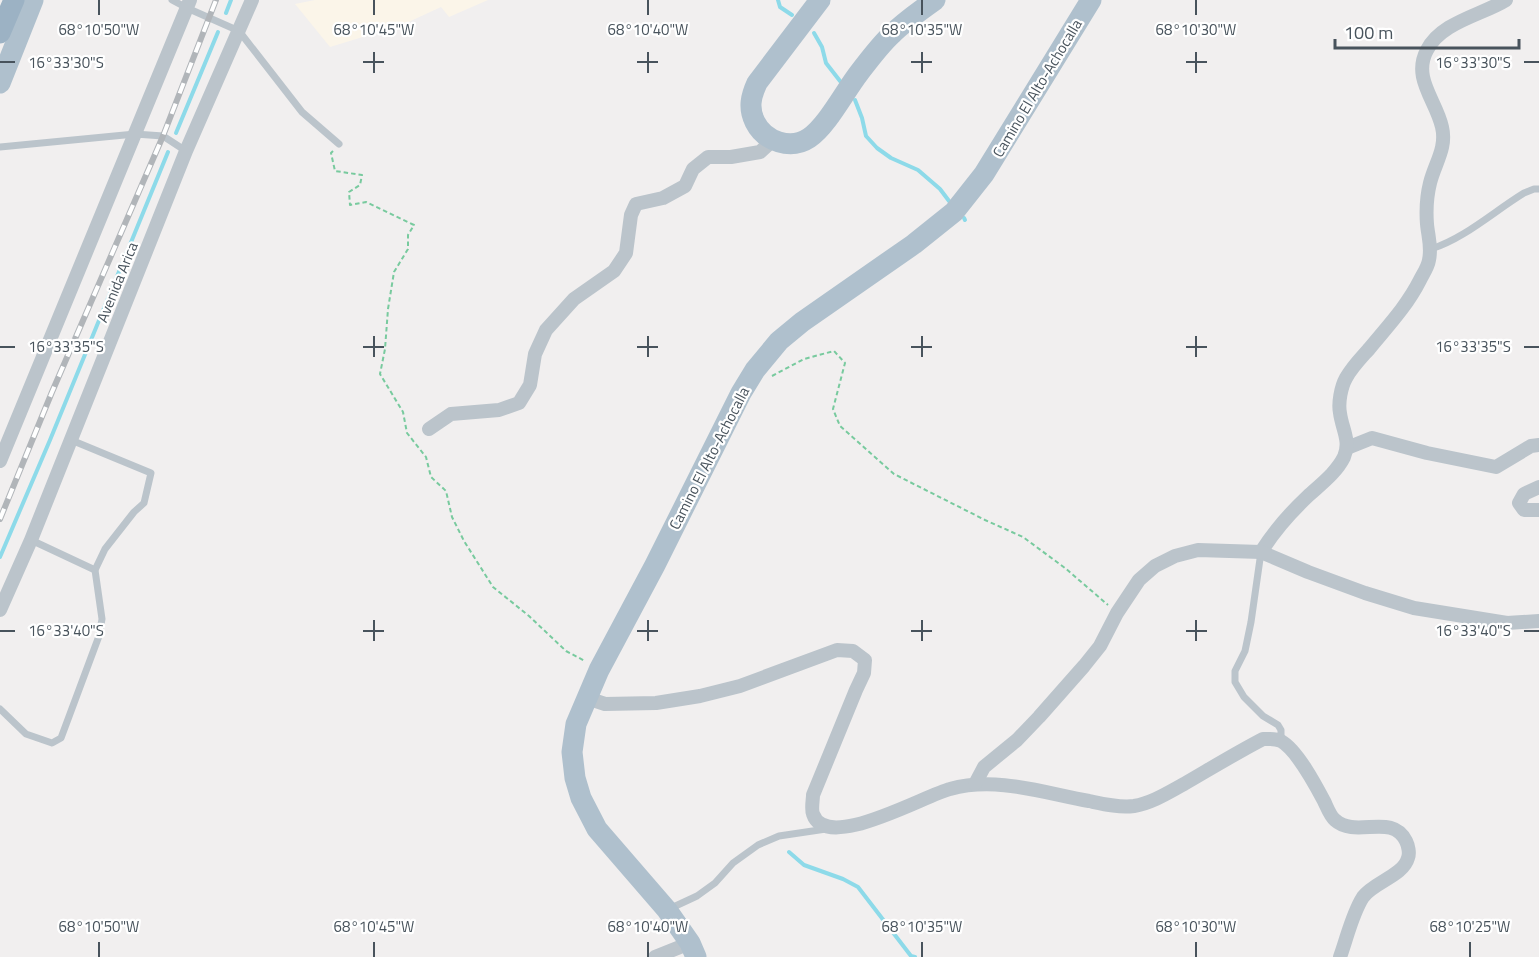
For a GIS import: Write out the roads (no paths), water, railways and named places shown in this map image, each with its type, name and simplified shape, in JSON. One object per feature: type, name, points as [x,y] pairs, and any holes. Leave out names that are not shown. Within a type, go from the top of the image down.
[{"type":"highway","points":[[0,33],[14,0]]},
{"type":"main road","points":[[0,83],[33,0]]},
{"type":"main road","points":[[820,0],[757,83],[752,95],[751,107],[754,121],[762,132],[773,140],[785,144],[808,139],[819,129],[859,73],[891,34],[935,0]]},
{"type":"main road","name":"Camino El Alto-Achocalla","points":[[693,950],[667,910],[597,829],[581,798],[575,778],[572,752],[576,724],[599,670],[655,565],[741,393],[755,370],[779,341],[802,322],[914,244],[954,212],[984,174],[1091,0]]},
{"type":"street","name":"Avenida Arica","points":[[0,610],[31,540],[186,151],[252,0]]},
{"type":"street","points":[[1261,552],[1282,523],[1337,469],[1347,448],[1347,439],[1339,411],[1345,379],[1405,305],[1429,262],[1431,249],[1427,223],[1430,184],[1442,154],[1444,141],[1442,126],[1422,76],[1422,62],[1428,48],[1442,33],[1506,0]]},
{"type":"street","points":[[0,460],[188,4]]},
{"type":"street","points":[[429,429],[451,414],[499,410],[519,403],[530,385],[535,354],[546,330],[574,299],[614,271],[626,253],[631,215],[636,204],[663,198],[685,186],[693,169],[708,157],[731,157],[760,152],[773,140]]},
{"type":"street","points":[[1347,448],[1372,438],[1426,453],[1496,467],[1531,446],[1539,445]]},
{"type":"street","points":[[1539,487],[1524,494],[1519,502],[1524,510],[1539,510]]},
{"type":"street","points":[[975,784],[984,767],[1017,740],[1084,666],[1100,646],[1117,613],[1139,580],[1155,566],[1175,556],[1198,550],[1261,552],[1365,593],[1414,608],[1507,623],[1539,621]]},
{"type":"street","points":[[587,698],[605,704],[656,703],[700,696],[740,686],[837,650],[853,651],[865,660],[864,673],[813,795],[813,814],[821,824],[832,828],[851,826],[876,819],[950,789],[975,784],[1004,785],[1105,804],[1134,806],[1170,792],[1263,739],[1273,739],[1293,751],[1316,785],[1334,820],[1344,826],[1360,828],[1381,825],[1394,828],[1404,836],[1408,845],[1408,858],[1402,869],[1365,895],[1357,909],[1340,957]]},
{"type":"street","points":[[656,957],[693,950]]},
{"type":"lane","points":[[172,0],[188,4],[239,31],[302,112],[339,144]]},
{"type":"lane","points":[[0,147],[135,134],[163,136],[186,151]]},
{"type":"lane","points":[[1431,249],[1458,237],[1524,193],[1539,189]]},
{"type":"lane","points":[[0,709],[26,734],[52,743],[60,738],[99,636],[102,619],[95,570],[105,549],[134,512],[144,503],[151,473],[71,440]]},
{"type":"lane","points":[[31,540],[95,570]]},
{"type":"lane","points":[[1261,552],[1245,651],[1235,671],[1235,682],[1244,697],[1263,716],[1278,725],[1281,730],[1281,742]]},
{"type":"lane","points":[[667,910],[697,897],[715,883],[733,863],[758,844],[779,836],[832,828]]},
{"type":"waterway","points":[[226,13],[231,0]]},
{"type":"waterway","points":[[778,0],[780,7],[792,15]]},
{"type":"waterway","points":[[176,133],[218,32]]},
{"type":"waterway","points":[[814,33],[822,47],[826,63],[840,81]]},
{"type":"waterway","points":[[855,100],[866,136],[877,148],[891,158],[918,170],[940,189],[949,201]]},
{"type":"waterway","points":[[0,557],[168,152]]},
{"type":"waterway","points":[[789,852],[804,865],[858,887],[911,956],[915,957]]},
{"type":"railway","points":[[0,519],[52,392],[163,136],[216,0]]}]
